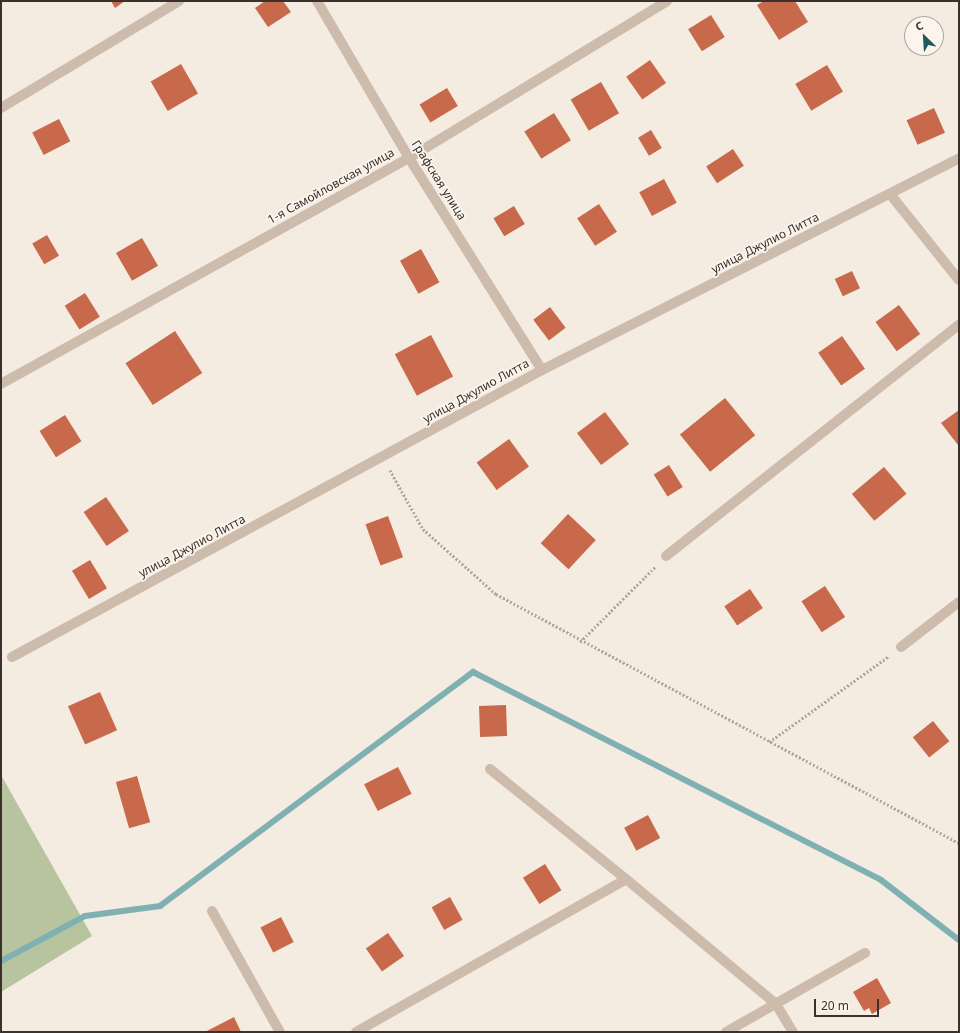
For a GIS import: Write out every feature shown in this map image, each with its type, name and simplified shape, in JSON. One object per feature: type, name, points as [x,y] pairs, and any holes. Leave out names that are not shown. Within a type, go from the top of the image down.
[{"type":"street","points":[[1,108],[179,1]]},
{"type":"street","name":"Графская улица","points":[[317,1],[409,158],[542,370]]},
{"type":"street","name":"1-я Самойловская улица","points":[[1,384],[409,158],[667,1]]},
{"type":"street","name":"улица Джулио Литта","points":[[12,657],[383,458],[542,370],[959,158]]},
{"type":"street","points":[[890,194],[959,280]]},
{"type":"street","points":[[666,556],[959,325]]},
{"type":"street","points":[[901,647],[959,602]]},
{"type":"street","points":[[490,769],[626,879],[776,1004],[793,1032]]},
{"type":"street","points":[[356,1032],[626,879]]},
{"type":"street","points":[[212,912],[280,1032]]},
{"type":"street","points":[[726,1032],[865,953]]},
{"type":"path","points":[[383,458],[422,529],[459,564],[496,594],[580,642],[959,843]]},
{"type":"path","points":[[580,642],[666,556]]},
{"type":"path","points":[[769,742],[901,647]]},
{"type":"green space","points":[[1,775],[92,936],[1,992]]},
{"type":"building","points":[[111,1],[125,1],[115,8]]},
{"type":"building","points":[[265,1],[283,1],[291,12],[268,27],[255,8]]},
{"type":"building","points":[[764,1],[795,1],[808,22],[779,40],[757,5]]},
{"type":"building","points":[[711,15],[725,37],[702,51],[688,29]]},
{"type":"building","points":[[650,60],[666,83],[642,100],[626,77]]},
{"type":"building","points":[[181,64],[198,93],[168,111],[151,82]]},
{"type":"building","points":[[827,65],[843,92],[811,111],[795,84]]},
{"type":"building","points":[[601,82],[619,113],[589,131],[571,100]]},
{"type":"building","points":[[447,88],[458,106],[430,122],[420,104]]},
{"type":"building","points":[[934,108],[945,133],[918,145],[907,120]]},
{"type":"building","points":[[554,113],[571,140],[541,159],[524,132]]},
{"type":"building","points":[[59,119],[70,141],[44,155],[32,133]]},
{"type":"building","points":[[651,130],[662,148],[649,156],[638,138]]},
{"type":"building","points":[[733,149],[744,166],[717,183],[706,166]]},
{"type":"building","points":[[664,179],[677,203],[652,216],[639,192]]},
{"type":"building","points":[[599,204],[617,232],[595,246],[577,218]]},
{"type":"building","points":[[514,206],[525,224],[504,236],[493,218]]},
{"type":"building","points":[[47,235],[59,256],[44,264],[32,244]]},
{"type":"building","points":[[142,238],[158,266],[132,281],[116,253]]},
{"type":"building","points":[[421,249],[439,282],[418,294],[400,261]]},
{"type":"building","points":[[852,271],[860,288],[843,296],[835,279]]},
{"type":"building","points":[[85,293],[100,317],[79,329],[65,306]]},
{"type":"building","points":[[899,305],[920,334],[897,351],[876,322]]},
{"type":"building","points":[[550,307],[566,328],[549,340],[533,320]]},
{"type":"building","points":[[175,331],[202,373],[153,405],[126,363]]},
{"type":"building","points":[[431,335],[453,376],[417,396],[395,354]]},
{"type":"building","points":[[842,336],[865,369],[841,385],[818,353]]},
{"type":"building","points":[[725,398],[755,435],[710,472],[680,435]]},
{"type":"building","points":[[959,410],[959,444],[958,445],[941,423]]},
{"type":"building","points":[[605,412],[629,444],[601,465],[577,433]]},
{"type":"building","points":[[65,415],[81,441],[56,457],[40,431]]},
{"type":"building","points":[[509,439],[529,467],[497,490],[477,463]]},
{"type":"building","points":[[669,465],[683,487],[668,497],[654,475]]},
{"type":"building","points":[[884,467],[906,494],[874,521],[852,494]]},
{"type":"building","points":[[106,497],[129,531],[107,546],[84,512]]},
{"type":"building","points":[[568,514],[596,540],[569,569],[541,543]]},
{"type":"building","points":[[388,516],[403,557],[380,566],[365,524]]},
{"type":"building","points":[[90,560],[107,588],[89,599],[72,571]]},
{"type":"building","points":[[825,586],[845,617],[822,632],[802,601]]},
{"type":"building","points":[[750,589],[763,608],[737,625],[724,606]]},
{"type":"building","points":[[100,692],[117,730],[85,745],[68,706]]},
{"type":"building","points":[[506,705],[507,736],[480,737],[479,706]]},
{"type":"building","points":[[933,721],[949,741],[929,758],[913,737]]},
{"type":"building","points":[[398,767],[412,794],[378,811],[364,784]]},
{"type":"building","points":[[137,776],[150,822],[129,828],[116,782]]},
{"type":"building","points":[[648,815],[660,838],[636,851],[624,828]]},
{"type":"building","points":[[545,864],[561,890],[539,904],[523,878]]},
{"type":"building","points":[[450,897],[463,920],[444,930],[432,907]]},
{"type":"building","points":[[281,917],[294,942],[273,952],[261,927]]},
{"type":"building","points":[[388,933],[404,956],[382,971],[366,948]]},
{"type":"building","points":[[877,978],[891,1003],[872,1014],[869,1008],[864,1011],[853,992]]},
{"type":"building","points":[[234,1017],[241,1032],[205,1032]]},
{"type":"waterway","points":[[1,961],[85,916],[160,906],[473,672],[881,880],[959,940]]}]
